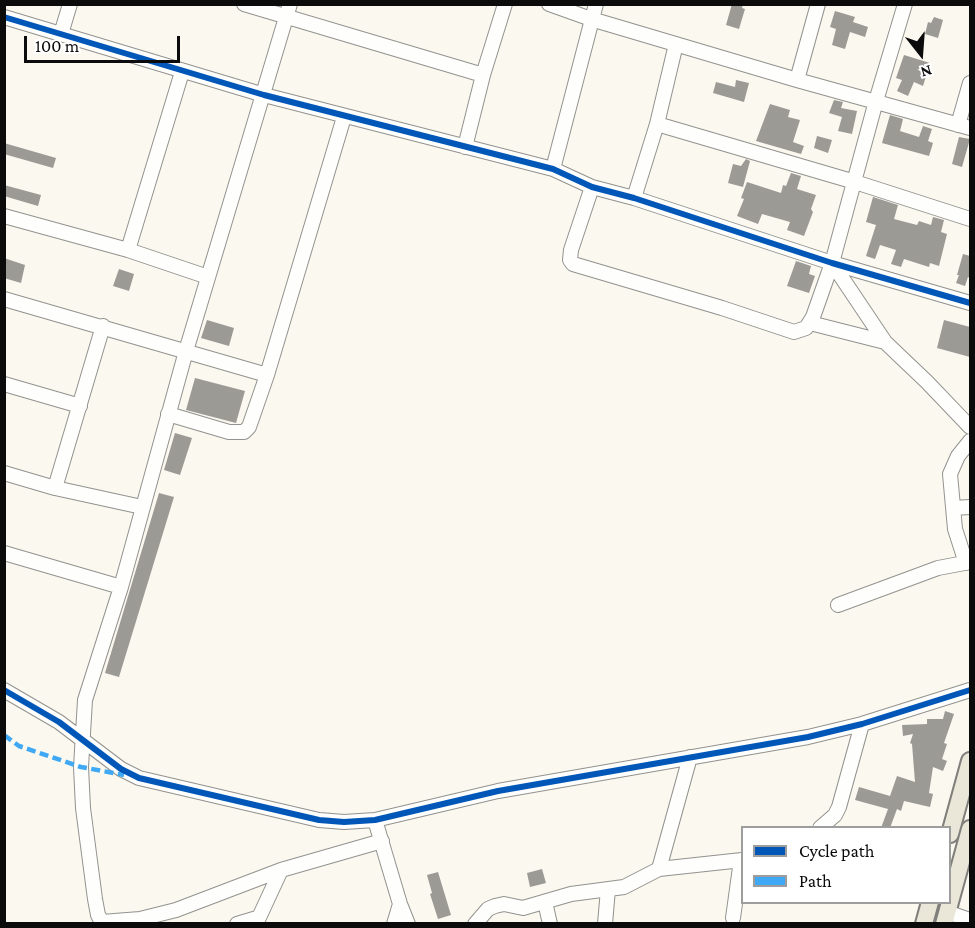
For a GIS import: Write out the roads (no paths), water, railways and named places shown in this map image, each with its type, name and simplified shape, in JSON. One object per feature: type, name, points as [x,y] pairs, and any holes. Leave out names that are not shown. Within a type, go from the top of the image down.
[{"type":"main road","points":[[951,830],[970,761]]},
{"type":"main road","points":[[951,898],[970,835]]},
{"type":"main road","points":[[924,924],[930,904]]},
{"type":"street","points":[[61,34],[70,4]]},
{"type":"street","points":[[244,4],[289,11],[483,75]]},
{"type":"street","points":[[465,147],[483,75],[505,4]]},
{"type":"street","points":[[549,4],[591,19],[797,81],[964,126],[970,83]]},
{"type":"street","points":[[553,169],[596,4]]},
{"type":"street","points":[[797,81],[818,4]]},
{"type":"street","points":[[592,187],[571,250],[570,260],[573,264],[794,332],[806,328],[810,323],[832,264],[905,4]]},
{"type":"street","points":[[289,11],[186,351],[120,587],[85,700],[81,767],[84,817],[98,921],[140,918],[176,910],[281,870],[382,841]]},
{"type":"street","points":[[4,17],[264,95],[553,169],[592,187],[634,198],[832,264],[970,303]]},
{"type":"street","points":[[634,198],[657,124],[676,44]]},
{"type":"street","points":[[128,250],[182,72]]},
{"type":"street","points":[[168,414],[229,432],[244,432],[249,427],[267,375],[344,117]]},
{"type":"street","points":[[657,124],[855,182],[970,219]]},
{"type":"street","points":[[4,216],[128,250],[208,277]]},
{"type":"street","points":[[832,264],[885,342],[970,427]]},
{"type":"street","points":[[4,299],[267,375]]},
{"type":"street","points":[[810,323],[885,342]]},
{"type":"street","points":[[55,488],[103,326]]},
{"type":"street","points":[[4,384],[80,406]]},
{"type":"street","points":[[838,605],[938,568],[968,562],[956,529],[950,474],[958,456],[970,441]]},
{"type":"street","points":[[4,473],[55,488],[142,507]]},
{"type":"street","points":[[954,508],[970,507]]},
{"type":"street","points":[[4,554],[120,587]]},
{"type":"street","points":[[4,690],[83,738],[121,769],[139,778],[319,820],[344,822],[375,820],[498,791],[808,737],[862,724],[970,690]]},
{"type":"street","points":[[822,826],[835,815],[839,807],[862,724]]},
{"type":"street","points":[[659,869],[690,757]]},
{"type":"street","points":[[375,820],[408,924]]},
{"type":"street","points":[[475,924],[488,909],[495,906],[504,904],[523,908],[571,894],[624,887],[659,869],[741,860]]},
{"type":"street","points":[[733,918],[741,866]]},
{"type":"street","points":[[237,924],[256,921],[281,870]]},
{"type":"street","points":[[606,924],[608,890]]},
{"type":"street","points":[[545,902],[550,924]]},
{"type":"street","points":[[394,924],[400,904]]},
{"type":"street","points":[[945,918],[970,920]]}]
